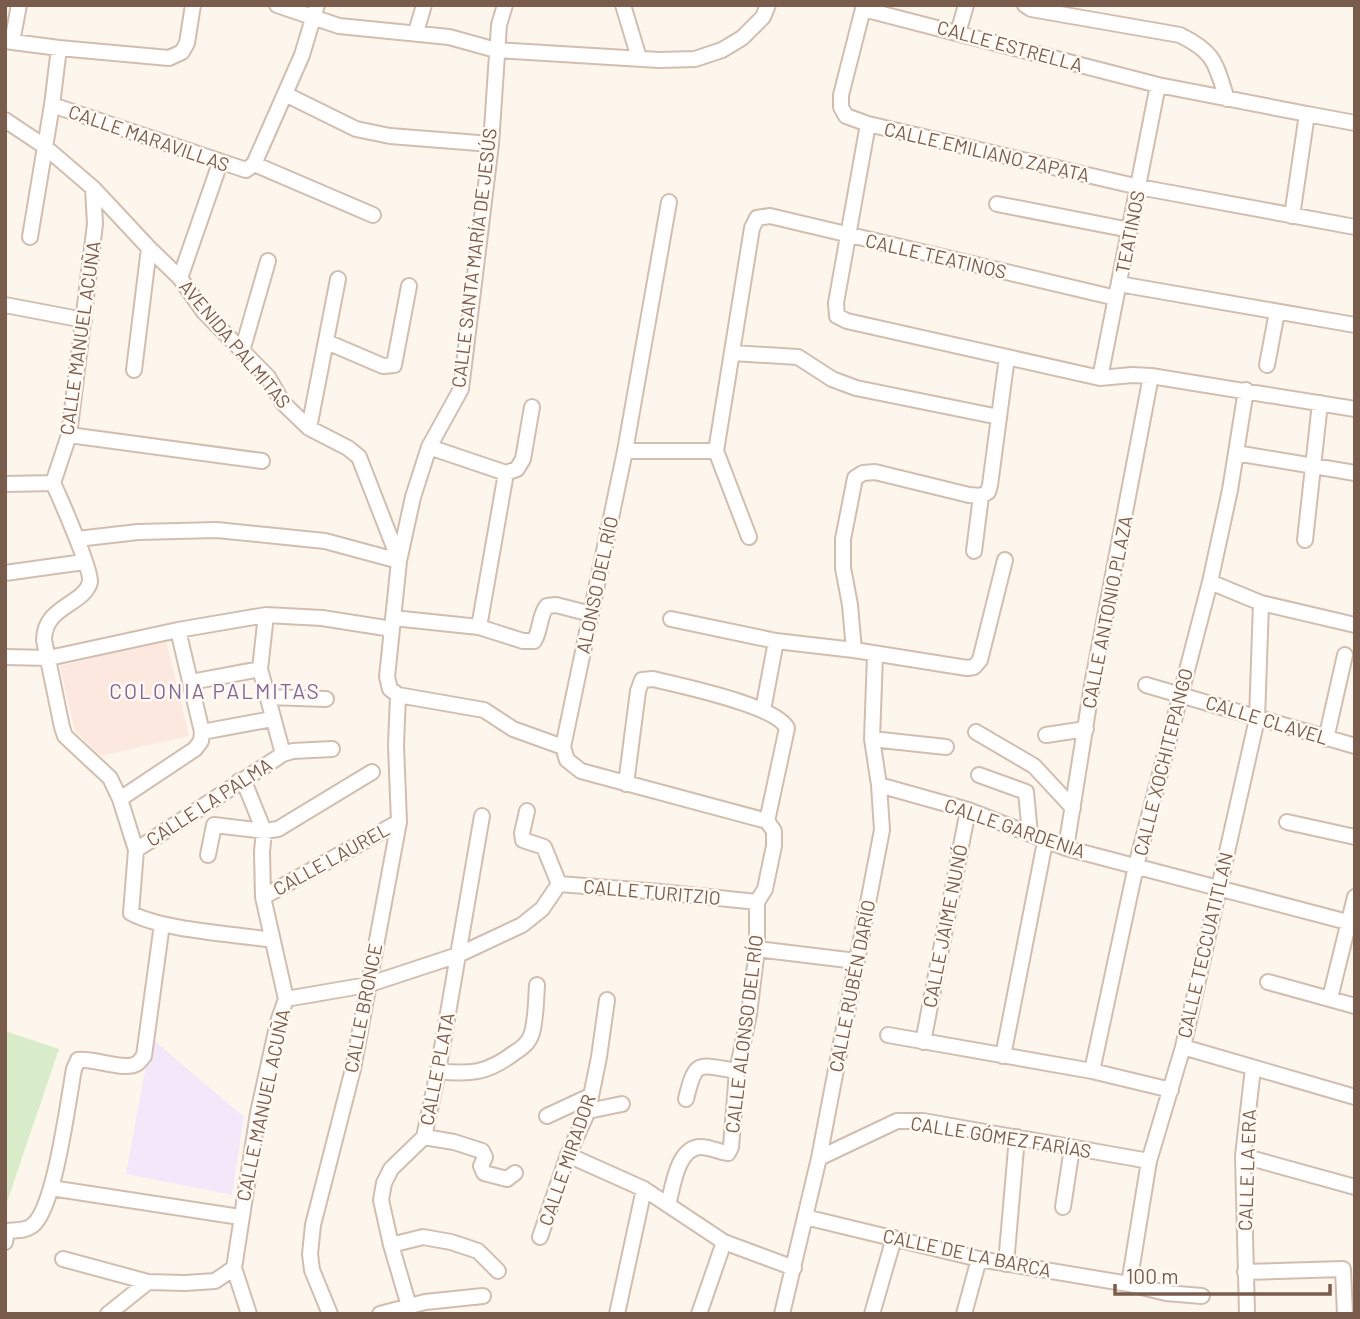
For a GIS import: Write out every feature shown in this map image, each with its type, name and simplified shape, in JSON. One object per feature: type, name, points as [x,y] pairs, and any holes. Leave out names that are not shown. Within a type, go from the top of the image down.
[{"type":"street","points":[[19,5],[9,41],[169,58],[182,52],[187,43],[194,5]]},
{"type":"street","points":[[277,5],[315,11],[339,26],[449,37],[496,50],[695,59],[722,50],[742,38],[763,17],[768,5]]},
{"type":"street","points":[[416,32],[424,5]]},
{"type":"street","name":"CALLE SANTA MARÍA DE JESÚS","points":[[398,695],[390,689],[387,677],[399,561],[413,496],[429,447],[461,389],[491,144],[496,50],[505,5]]},
{"type":"street","points":[[623,5],[639,58]]},
{"type":"street","points":[[958,33],[966,5]]},
{"type":"street","points":[[1025,5],[1031,9],[1180,35],[1202,46],[1214,62],[1227,99]]},
{"type":"street","name":"CALLE ESTRELLA","points":[[863,7],[1158,85],[1355,123]]},
{"type":"street","name":"CALLE EMILIANO ZAPATA","points":[[863,7],[841,95],[841,107],[846,116],[869,124],[1139,187],[1355,227]]},
{"type":"street","points":[[250,167],[302,55],[315,11]]},
{"type":"street","points":[[30,237],[59,48]]},
{"type":"street","name":"TEATINOS","points":[[1100,378],[1158,85]]},
{"type":"street","points":[[285,94],[356,129],[390,136],[491,144]]},
{"type":"street","name":"CALLE MARAVILLAS","points":[[52,105],[220,163],[250,167],[373,215]]},
{"type":"street","points":[[1292,216],[1307,114]]},
{"type":"street","name":"AVENIDA PALMITAS","points":[[5,120],[44,146],[93,188],[180,278],[204,312],[268,377],[283,402],[309,428],[348,448],[359,457],[399,561]]},
{"type":"street","points":[[869,124],[836,303],[837,316],[847,321],[1100,378],[1132,374],[1151,376],[1355,409]]},
{"type":"street","points":[[180,278],[220,163]]},
{"type":"street","name":"CALLE MANUEL ACUÑA","points":[[53,483],[69,435],[95,224],[93,188]]},
{"type":"street","name":"ALONSO DEL RÍO","points":[[563,747],[625,451],[669,202]]},
{"type":"street","points":[[997,204],[1130,230]]},
{"type":"street","name":"CALLE TEATINOS","points":[[733,353],[752,228],[757,218],[771,216],[850,236],[1118,291],[1355,325]]},
{"type":"street","points":[[134,370],[149,248]]},
{"type":"street","points":[[242,351],[268,261]]},
{"type":"street","points":[[309,428],[338,279]]},
{"type":"street","points":[[327,342],[383,366],[394,365],[410,286]]},
{"type":"street","points":[[5,305],[84,320]]},
{"type":"street","points":[[1267,365],[1277,312]]},
{"type":"street","points":[[749,537],[716,452],[733,353],[798,357],[832,379],[856,388],[999,417]]},
{"type":"street","points":[[854,650],[843,568],[843,538],[855,478],[863,473],[875,472],[969,495],[981,496],[988,492],[1007,357]]},
{"type":"street","name":"CALLE ANTONIO PLAZA","points":[[1066,848],[1092,685],[1151,376]]},
{"type":"street","name":"CALLE XOCHITEPANGO","points":[[1092,1071],[1136,866],[1210,582],[1237,453],[1246,390]]},
{"type":"street","points":[[1304,540],[1320,403]]},
{"type":"street","points":[[429,447],[506,473],[517,469],[523,459],[532,407]]},
{"type":"street","points":[[69,435],[262,461]]},
{"type":"street","points":[[625,451],[716,452]]},
{"type":"street","points":[[1237,453],[1355,473]]},
{"type":"street","points":[[479,627],[506,473]]},
{"type":"street","points":[[5,484],[53,483],[90,574],[90,583],[85,590],[51,618],[44,628],[65,736],[110,778],[120,799],[136,850],[131,913],[162,924],[272,940]]},
{"type":"street","points":[[974,551],[981,496]]},
{"type":"street","points":[[77,539],[138,532],[217,530],[326,541],[399,561]]},
{"type":"street","points":[[671,619],[776,641],[854,650],[954,668],[974,667],[984,649],[1005,560]]},
{"type":"street","points":[[5,573],[84,562]]},
{"type":"street","points":[[1210,582],[1261,603],[1355,625]]},
{"type":"street","name":"CALLE TECCUATITLAN","points":[[1129,1284],[1149,1161],[1183,1047],[1257,719],[1261,603]]},
{"type":"street","points":[[5,657],[49,658],[178,630],[266,615],[479,627],[523,641],[534,641],[547,606],[556,605],[591,614]]},
{"type":"street","points":[[266,615],[260,669],[283,754],[332,749]]},
{"type":"street","points":[[120,799],[195,749],[202,737],[178,630]]},
{"type":"street","points":[[763,710],[776,641]]},
{"type":"street","name":"CALLE RUBÉN DARÍO","points":[[782,1314],[819,1158],[882,830],[872,739],[875,655]]},
{"type":"street","points":[[1326,739],[1345,655]]},
{"type":"street","points":[[191,682],[260,669]]},
{"type":"street","points":[[398,695],[484,710],[513,729],[563,747],[567,760],[581,771],[626,784],[767,821],[787,728],[783,721],[763,710],[653,679],[642,680],[638,691],[626,784]]},
{"type":"street","name":"CALLE CLAVEL","points":[[1146,685],[1355,746]]},
{"type":"street","name":"CALLE BRONCE","points":[[330,1314],[312,1270],[310,1254],[313,1225],[353,1069],[399,821],[396,745],[398,695]]},
{"type":"street","points":[[268,697],[326,699]]},
{"type":"street","points":[[202,737],[272,719]]},
{"type":"street","points":[[1046,735],[1086,729]]},
{"type":"street","points":[[976,733],[1034,766],[1073,808]]},
{"type":"street","points":[[872,739],[946,747]]},
{"type":"street","name":"CALLE LA PALMA","points":[[136,850],[283,754]]},
{"type":"street","points":[[208,855],[214,825],[264,831],[278,829],[372,772]]},
{"type":"street","points":[[979,775],[1026,792],[1030,834]]},
{"type":"street","points":[[239,781],[247,789],[264,831]]},
{"type":"street","name":"CALLE GARDENIA","points":[[879,785],[968,810],[1045,842],[1352,923]]},
{"type":"street","name":"CALLE JAIME NUNÓ","points":[[923,1042],[968,810]]},
{"type":"street","points":[[527,811],[523,840],[544,847],[559,884]]},
{"type":"street","name":"CALLE PLATA","points":[[409,1306],[381,1200],[384,1183],[391,1169],[424,1136],[482,816]]},
{"type":"street","name":"CALLE LAUREL","points":[[263,897],[399,821]]},
{"type":"street","name":"CALLE ALONSO DEL RÍO","points":[[668,1205],[683,1156],[690,1149],[703,1147],[728,1153],[731,1147],[737,1071],[749,1014],[757,948],[757,902],[765,889],[774,846],[774,831],[767,821]]},
{"type":"street","points":[[1287,822],[1355,837]]},
{"type":"street","name":"CALLE MANUEL ACUÑA","points":[[249,1314],[234,1268],[258,1113],[278,1022],[286,999],[263,897],[264,831]]},
{"type":"street","points":[[1003,1056],[1045,842]]},
{"type":"street","name":"CALLE TURITZIO","points":[[286,999],[367,985],[458,955],[522,925],[542,909],[559,884],[757,902]]},
{"type":"street","points":[[1329,998],[1352,923],[1355,897]]},
{"type":"street","points":[[5,1242],[7,1231],[23,1230],[32,1226],[41,1216],[51,1188],[78,1060],[90,1058],[125,1066],[136,1064],[144,1056],[162,924]]},
{"type":"street","points":[[757,948],[856,961]]},
{"type":"street","points":[[1268,982],[1355,1006]]},
{"type":"street","points":[[438,1070],[461,1074],[482,1072],[504,1061],[526,1044],[532,1034],[537,985]]},
{"type":"street","name":"CALLE MIRADOR","points":[[540,1237],[568,1155],[588,1111],[607,1000]]},
{"type":"street","points":[[888,1035],[1092,1071],[1171,1090]]},
{"type":"street","points":[[1183,1047],[1355,1097]]},
{"type":"street","points":[[686,1100],[696,1068],[703,1066],[737,1071]]},
{"type":"street","name":"CALLE LA ERA","points":[[1247,1314],[1243,1156],[1253,1068]]},
{"type":"street","points":[[547,1116],[590,1096]]},
{"type":"street","points":[[588,1111],[622,1104]]},
{"type":"street","name":"CALLE GÓMEZ FARÍAS","points":[[819,1158],[897,1121],[923,1121],[1149,1161]]},
{"type":"street","points":[[424,1136],[482,1150],[485,1157],[481,1166],[484,1173],[507,1180],[515,1173]]},
{"type":"street","points":[[1006,1264],[1017,1137]]},
{"type":"street","points":[[1063,1207],[1072,1148]]},
{"type":"street","points":[[568,1155],[644,1189],[724,1242],[794,1268]]},
{"type":"street","points":[[1243,1156],[1355,1187]]},
{"type":"street","points":[[51,1188],[240,1217]]},
{"type":"street","points":[[617,1314],[644,1189]]},
{"type":"street","name":"CALLE DE LA BARCA","points":[[805,1217],[979,1259],[1129,1284],[1166,1293],[1202,1296]]},
{"type":"street","points":[[391,1245],[423,1237],[451,1242],[478,1251],[498,1271]]},
{"type":"street","points":[[872,1314],[894,1238]]},
{"type":"street","points":[[699,1314],[724,1242]]},
{"type":"street","points":[[63,1259],[148,1282],[215,1281],[234,1268]]},
{"type":"street","points":[[964,1314],[979,1259]]},
{"type":"street","points":[[1245,1272],[1343,1269],[1345,1314]]},
{"type":"street","points":[[108,1314],[148,1282]]},
{"type":"street","points":[[380,1314],[409,1306],[426,1308],[483,1296]]},
{"type":"shaded area","points":[[166,640],[189,736],[101,756],[75,731],[60,666]]},
{"type":"shaded area","points":[[151,1038],[244,1117],[232,1195],[126,1174]]},
{"type":"green space","points":[[5,1031],[59,1049],[5,1208]]},
{"type":"district","name":"COLONIA PALMITAS","points":[[215,692]]}]
